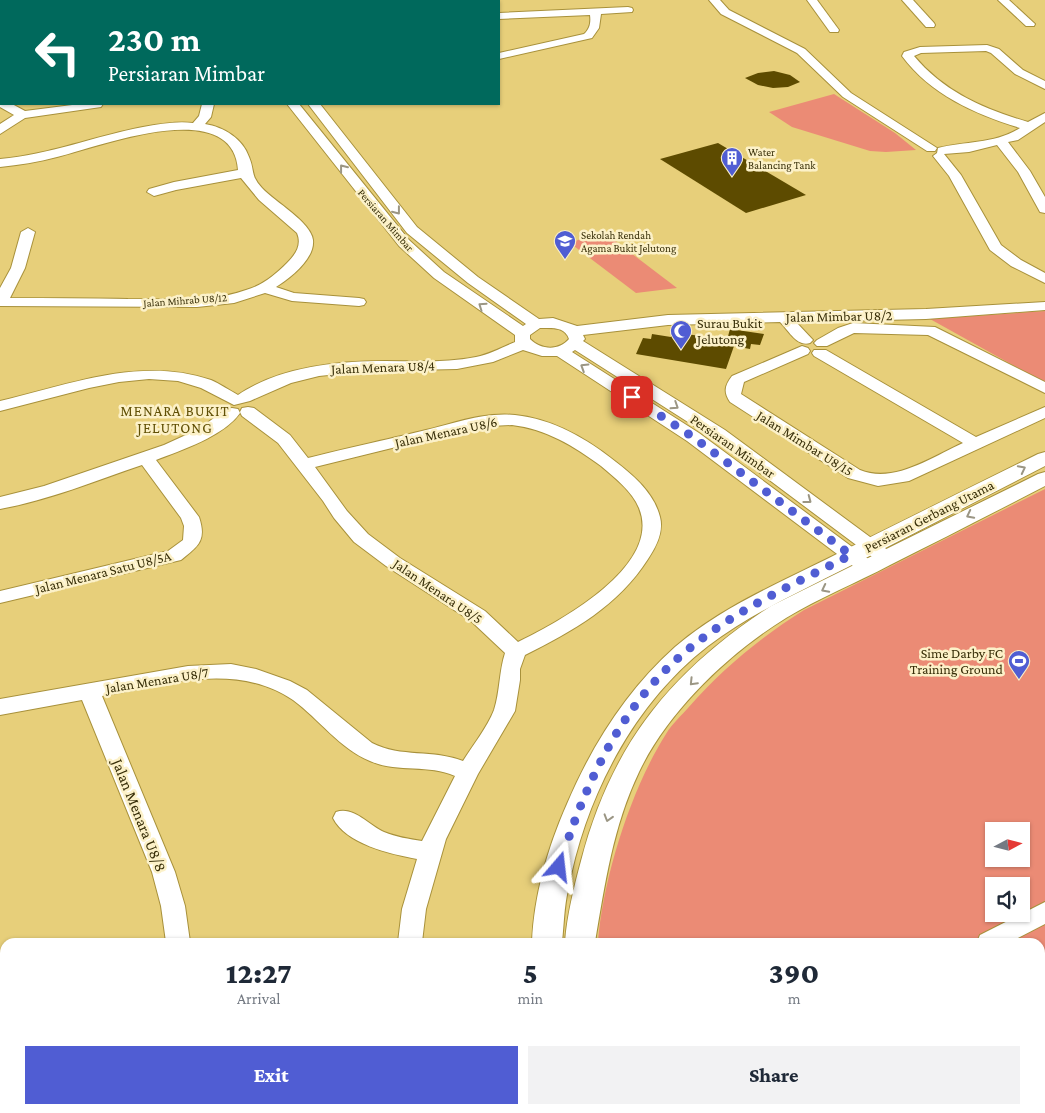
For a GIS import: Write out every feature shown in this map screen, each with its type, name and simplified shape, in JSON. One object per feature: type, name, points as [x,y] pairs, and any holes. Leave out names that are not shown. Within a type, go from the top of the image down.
[{"type":"main road","name":"Persiaran Gerbang Utama","points":[[581,938],[592,871],[612,804],[637,752],[691,684],[744,636],[779,612],[868,556],[1045,458]]},
{"type":"main road","name":"Persiaran Gerbang Utama","points":[[547,938],[554,883],[574,820],[589,783],[606,751],[640,700],[683,654],[729,620],[758,603],[1045,478]]},
{"type":"street","points":[[714,0],[725,12],[801,51],[852,99],[937,152],[955,175],[996,247],[1016,263],[1045,279]]},
{"type":"street","points":[[812,0],[834,30]]},
{"type":"street","points":[[907,0],[930,24]]},
{"type":"street","points":[[1002,0],[1030,24]]},
{"type":"street","points":[[500,16],[628,10]]},
{"type":"street","points":[[500,56],[588,36],[591,34],[596,19],[595,12]]},
{"type":"street","points":[[1031,127],[982,111],[937,85],[925,75],[908,54],[920,50],[987,48],[995,51],[1019,72],[1045,86]]},
{"type":"street","points":[[6,105],[23,115]]},
{"type":"street","points":[[0,130],[13,119],[23,115],[93,105]]},
{"type":"street","points":[[196,127],[205,117],[208,105]]},
{"type":"street","name":"Persiaran Mimbar","points":[[294,105],[404,243],[440,275],[529,337]]},
{"type":"street","name":"Persiaran Mimbar","points":[[315,105],[412,230],[465,274],[529,337]]},
{"type":"street","points":[[937,152],[1002,141],[1021,134],[1045,117]]},
{"type":"street","name":"Jalan Mihrab U8/12","points":[[0,163],[34,159],[150,129],[175,126],[218,131],[229,138],[244,158],[245,173],[268,201],[300,228],[306,237],[306,246],[302,256],[286,272],[264,288],[226,298],[184,302],[0,302]]},
{"type":"street","points":[[1002,141],[1024,171],[1045,209]]},
{"type":"street","points":[[154,192],[174,186],[245,173]]},
{"type":"street","points":[[0,302],[14,276],[28,232]]},
{"type":"street","points":[[264,288],[292,297],[359,302]]},
{"type":"street","name":"Jalan Mimbar U8/2","points":[[574,337],[668,320],[943,313],[1045,306]]},
{"type":"street","points":[[784,317],[809,354],[821,348],[843,331],[853,328],[930,330],[1045,388]]},
{"type":"street","points":[[553,323],[569,327],[574,337],[571,346],[558,351],[529,337],[553,323]]},
{"type":"street","name":"Jalan Menara U8/4","points":[[242,405],[298,382],[329,378],[476,369],[529,337]]},
{"type":"street","name":"Persiaran Mimbar","points":[[574,337],[719,434],[868,556]]},
{"type":"street","name":"Jalan Mimbar U8/15","points":[[803,346],[738,380],[734,384],[733,394],[736,399],[854,474],[872,481],[893,480],[1045,412]]},
{"type":"street","points":[[821,348],[976,444]]},
{"type":"street","name":"Persiaran Mimbar","points":[[558,351],[693,437],[868,556]]},
{"type":"street","name":"Jalan Menara U8/5","points":[[0,406],[102,380],[150,375],[171,375],[192,380],[218,390],[242,405],[284,439],[305,464],[340,514],[361,538],[394,562],[478,616],[516,651]]},
{"type":"street","points":[[0,503],[14,501],[58,487],[145,457],[201,435],[225,420],[242,405]]},
{"type":"street","name":"Jalan Menara U8/6","points":[[305,464],[476,423],[513,420],[531,422],[566,435],[590,450],[628,479],[648,506],[652,519],[652,531],[648,543],[634,568],[608,596],[576,619],[516,651]]},
{"type":"street","name":"Jalan Menara Satu U8/5A","points":[[0,597],[174,556],[185,549],[192,542],[194,533],[190,517],[145,457]]},
{"type":"street","points":[[410,938],[414,908],[434,840],[468,772],[504,711],[510,680],[510,669],[516,651]]},
{"type":"street","name":"Jalan Menara U8/7","points":[[0,707],[188,673],[211,671],[249,674],[283,686],[300,695],[364,749],[378,756],[395,760],[451,765],[468,772]]},
{"type":"street","name":"Jalan Menara U8/8","points":[[89,691],[154,847],[169,888],[178,938]]},
{"type":"street","points":[[344,818],[361,833],[383,842],[430,852]]},
{"type":"street","points":[[996,938],[1045,912]]},
{"type":"shaded area","points":[[834,94],[895,133],[916,150],[870,151],[792,127],[769,112]]},
{"type":"shaded area","points":[[602,231],[677,288],[636,293],[570,243]]},
{"type":"shaded area","points":[[1045,311],[1045,383],[930,319]]},
{"type":"shaded area","points":[[1045,489],[1045,938],[598,938],[612,863],[630,807],[653,756],[674,723],[728,667],[757,643],[804,610]]},
{"type":"building","points":[[774,71],[790,75],[800,82],[788,87],[773,88],[758,85],[745,78],[758,73]]},
{"type":"building","name":"Water Balancing Tank","points":[[718,143],[806,195],[746,213],[660,159]]},
{"type":"building","name":"Surau Bukit Jelutong","points":[[730,329],[764,334],[760,345],[751,344],[750,349],[734,346],[726,369],[636,354],[643,338],[651,339],[652,334],[671,337],[673,332],[727,340]]},
{"type":"place","name":"Water Balancing Tank","points":[[732,177]]},
{"type":"place","name":"Sekolah Rendah Agama Bukit Jelutong","points":[[565,260]]},
{"type":"place","name":"Surau Bukit Jelutong","points":[[681,350]]},
{"type":"place","name":"Sime Darby FC Training Ground","points":[[1019,680]]},
{"type":"district","name":"MENARA BUKIT JELUTONG","points":[[175,420]]},
{"type":"route","points":[[559,867],[574,820],[589,783],[606,751],[621,725],[661,676],[683,654],[729,620],[851,555],[693,437],[632,397]]}]
